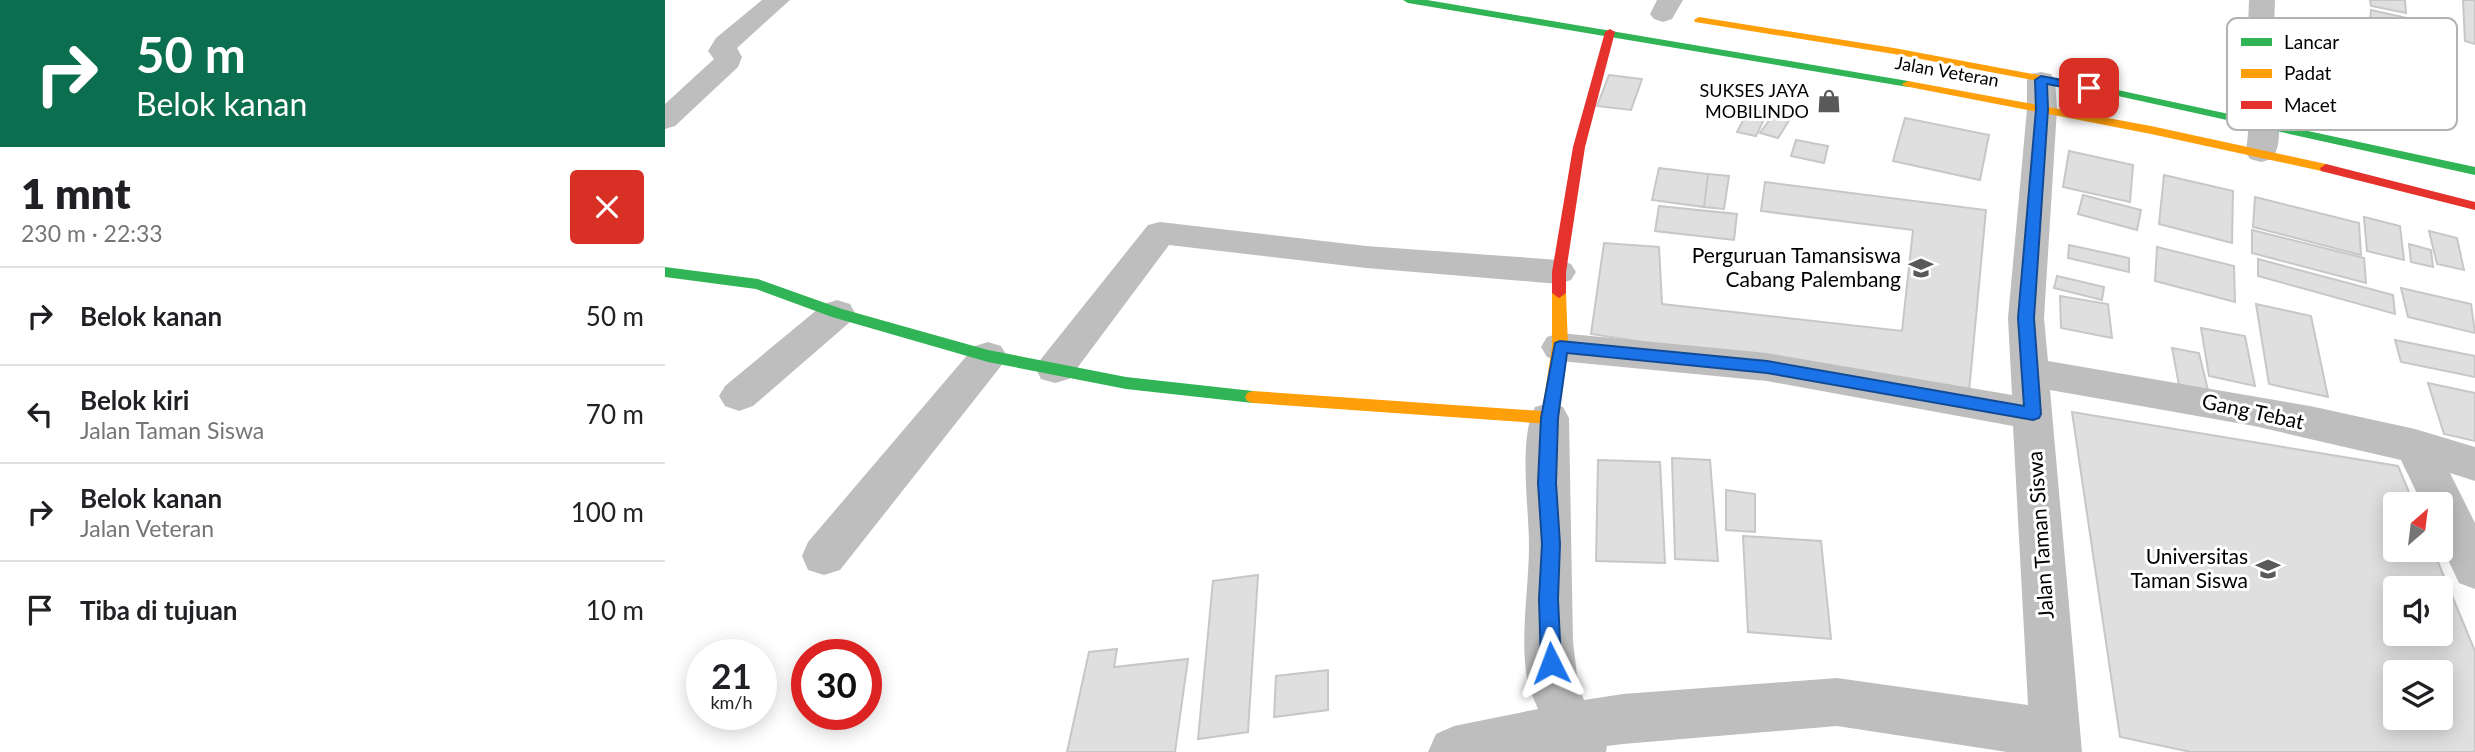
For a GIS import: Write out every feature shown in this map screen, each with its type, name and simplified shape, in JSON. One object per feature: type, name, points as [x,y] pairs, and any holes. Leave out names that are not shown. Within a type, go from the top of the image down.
[{"type":"main road","name":"Jalan Veteran","points":[[1408,0],[1713,48],[2227,117]]},
{"type":"main road","name":"Jalan Veteran","points":[[1661,9],[1772,31],[2042,94],[2260,153],[2475,206]]},
{"type":"main road","points":[[665,272],[758,284],[837,313],[988,356],[1126,383],[1232,396],[1549,418],[1560,347],[1559,272],[1579,148],[1611,32]]},
{"type":"main road","name":"Jalan Veteran","points":[[2298,130],[2475,171]]},
{"type":"street","points":[[665,120],[728,61],[722,51],[725,44],[777,0]]},
{"type":"street","points":[[2262,0],[2262,18]]},
{"type":"street","name":"Jalan Taman Siswa","points":[[2042,94],[2026,318],[2055,743]]},
{"type":"street","points":[[2260,153],[2263,130]]},
{"type":"street","points":[[1055,369],[1160,233],[1366,257],[1559,272]]},
{"type":"street","points":[[739,396],[837,313]]},
{"type":"street","points":[[1560,347],[1767,367],[2033,414]]},
{"type":"street","points":[[824,556],[988,356]]},
{"type":"street","name":"Gang Tebat","points":[[2029,372],[2163,394],[2415,445],[2475,464]]},
{"type":"street","points":[[1549,418],[1549,642],[1553,684],[1577,740]]},
{"type":"street","points":[[2415,445],[2475,569]]},
{"type":"street","points":[[1454,752],[1577,740],[1623,719],[1837,702],[2055,743]]},
{"type":"building","points":[[2370,0],[2405,0],[2406,13],[2371,6]]},
{"type":"building","points":[[2463,0],[2475,0],[2475,44],[2465,41]]},
{"type":"building","points":[[2371,10],[2407,18],[2370,18]]},
{"type":"building","points":[[1609,75],[1642,79],[1631,110],[1597,106]]},
{"type":"building","points":[[1749,109],[1767,113],[1756,136],[1737,132]]},
{"type":"building","points":[[1773,115],[1790,119],[1778,138],[1760,133]]},
{"type":"building","points":[[1905,118],[1989,135],[1980,180],[1893,161]]},
{"type":"building","points":[[1796,140],[1828,146],[1824,163],[1791,156]]},
{"type":"building","points":[[2069,151],[2133,165],[2130,202],[2063,187]]},
{"type":"building","points":[[1659,168],[1708,174],[1704,207],[1652,200]]},
{"type":"building","points":[[1708,174],[1729,176],[1724,209],[1704,207]]},
{"type":"building","points":[[2164,175],[2233,191],[2232,243],[2159,224]]},
{"type":"building","points":[[1765,182],[1986,210],[1969,392],[1591,334],[1604,243],[1659,247],[1662,304],[1902,331],[1913,230],[1761,211]]},
{"type":"building","points":[[2083,195],[2141,210],[2137,230],[2078,214]]},
{"type":"building","points":[[2255,197],[2359,223],[2361,255],[2253,227]]},
{"type":"building","points":[[1659,206],[1737,214],[1734,240],[1655,231]]},
{"type":"building","points":[[2364,217],[2400,226],[2404,260],[2367,251]]},
{"type":"building","points":[[2252,230],[2364,258],[2366,283],[2252,253]]},
{"type":"building","points":[[2429,231],[2457,238],[2464,270],[2437,264]]},
{"type":"building","points":[[2409,244],[2431,250],[2433,267],[2411,262]]},
{"type":"building","points":[[2069,245],[2129,258],[2129,272],[2068,258]]},
{"type":"building","points":[[2157,247],[2234,266],[2235,302],[2155,281]]},
{"type":"building","points":[[2258,259],[2393,295],[2395,314],[2258,276]]},
{"type":"building","points":[[2057,276],[2104,287],[2102,300],[2054,288]]},
{"type":"building","points":[[2401,288],[2471,304],[2475,333],[2408,317]]},
{"type":"building","points":[[2060,296],[2108,304],[2112,338],[2061,328]]},
{"type":"building","points":[[2256,304],[2311,316],[2328,397],[2269,384]]},
{"type":"building","points":[[2201,328],[2245,336],[2255,386],[2209,376]]},
{"type":"building","points":[[2395,340],[2475,356],[2475,377],[2401,362]]},
{"type":"building","points":[[2172,348],[2199,353],[2208,390],[2179,385]]},
{"type":"building","points":[[2428,383],[2475,393],[2475,441],[2444,434]]},
{"type":"building","name":"Universitas Taman Siswa","points":[[2072,412],[2398,466],[2409,492],[2383,492],[2383,562],[2438,562],[2444,576],[2383,576],[2383,646],[2453,646],[2453,598],[2475,651],[2475,752],[2191,752],[2120,737]]},
{"type":"building","points":[[1672,458],[1710,460],[1718,561],[1675,559]]},
{"type":"building","points":[[1598,460],[1660,462],[1665,563],[1596,561]]},
{"type":"building","points":[[1726,490],[1755,494],[1755,532],[1726,530]]},
{"type":"building","points":[[1743,536],[1821,541],[1831,639],[1748,632]]},
{"type":"building","points":[[1258,575],[1248,732],[1198,739],[1213,581]]},
{"type":"building","points":[[1117,649],[1114,667],[1188,659],[1175,752],[1067,752],[1089,652]]},
{"type":"building","points":[[1328,670],[1328,710],[1274,717],[1276,676]]},
{"type":"traffic: fast","points":[[1408,0],[1908,84]]},
{"type":"traffic: fast","points":[[2113,92],[2227,117]]},
{"type":"traffic: fast","points":[[2287,130],[2475,171]]},
{"type":"traffic: fast","points":[[665,272],[758,284],[837,313],[988,356],[1126,383],[1253,397]]},
{"type":"traffic: slow","points":[[1699,20],[1894,51],[2113,92]]},
{"type":"traffic: slow","points":[[1908,84],[2151,130],[2326,168]]},
{"type":"traffic: slow","points":[[1253,397],[1549,418],[1560,347],[1559,293]]},
{"type":"traffic: jam","points":[[1559,293],[1559,272],[1579,147],[1610,32]]},
{"type":"traffic: jam","points":[[2326,168],[2475,206]]},
{"type":"place","name":"SUKSES JAYA MOBILINDO","points":[[1829,101]]},
{"type":"place","name":"Perguruan Tamansiswa Cabang Palembang","points":[[1921,268]]},
{"type":"place","name":"Universitas Taman Siswa","points":[[2268,569]]},
{"type":"route","points":[[1551,663],[1551,544],[1547,483],[1549,418],[1560,347],[1767,367],[2033,414],[2026,318],[2042,109],[2041,80],[2089,88]]}]
